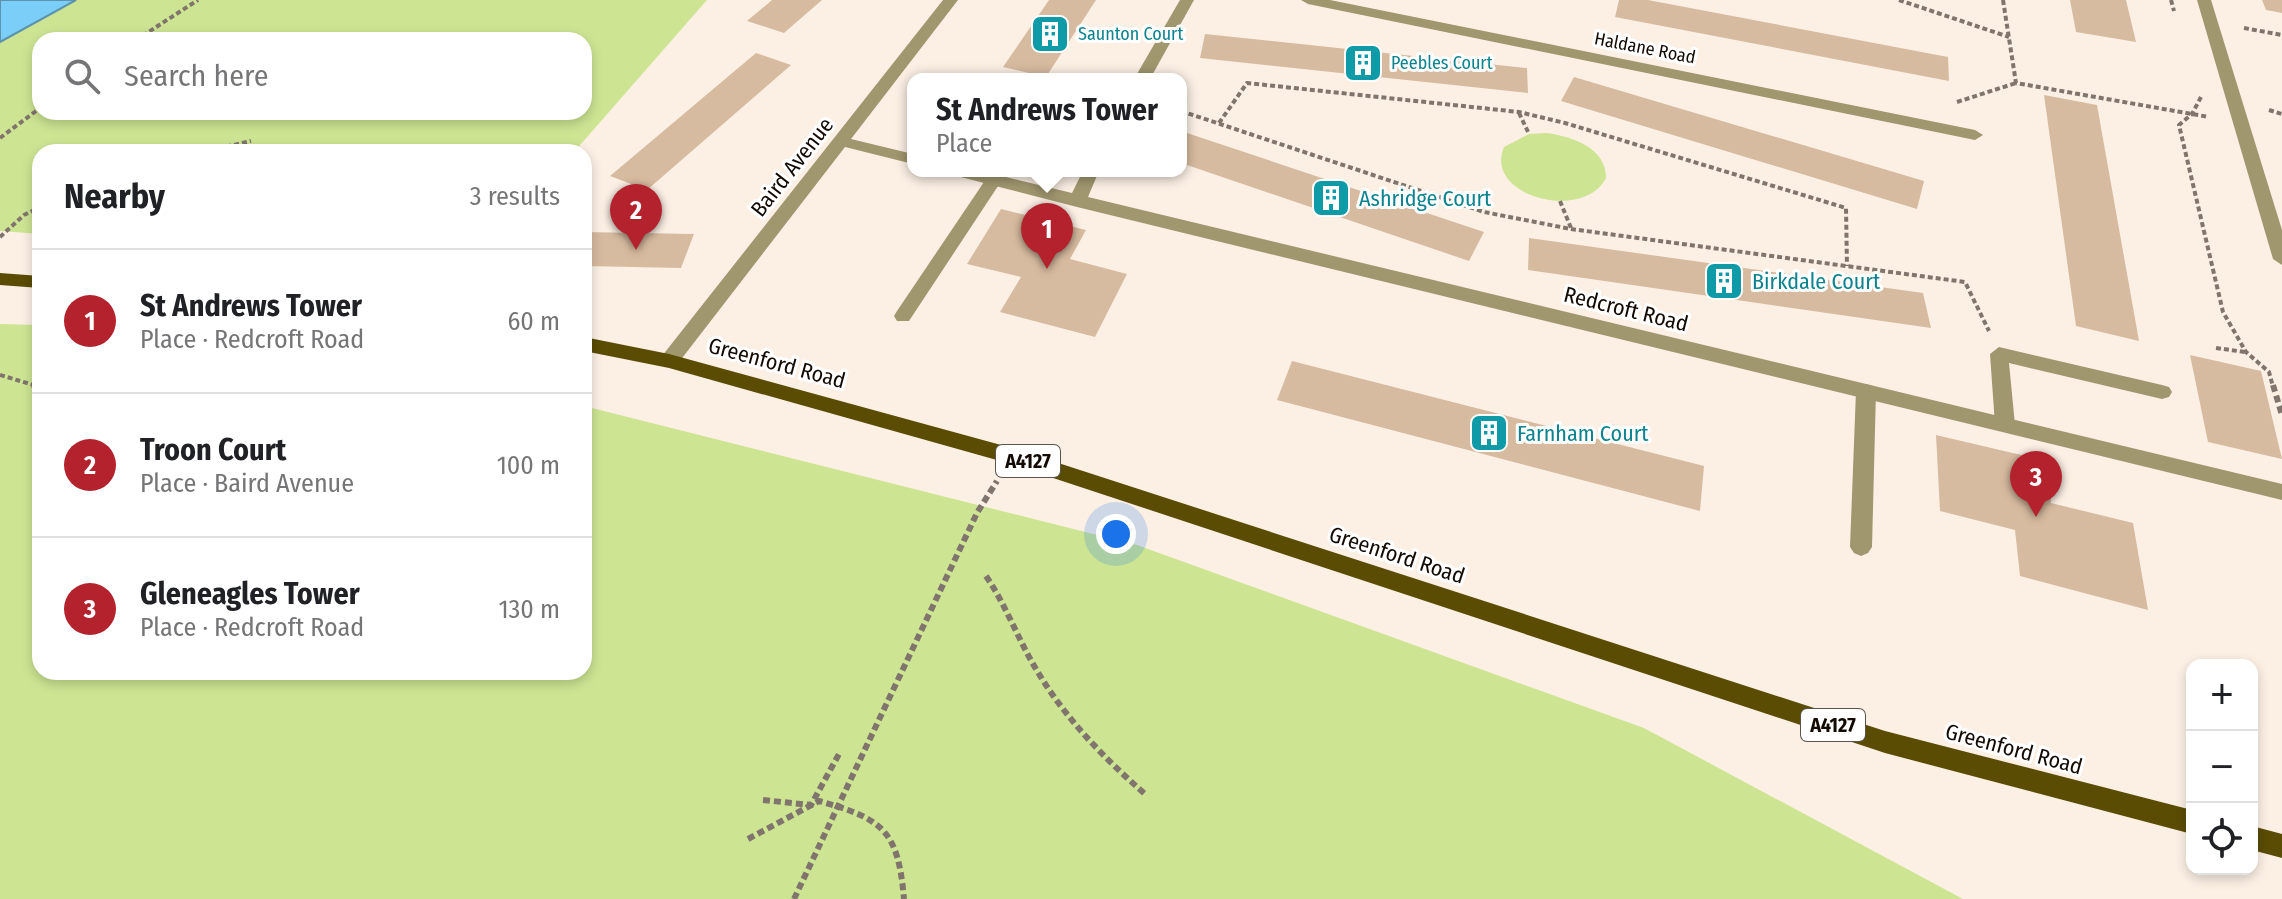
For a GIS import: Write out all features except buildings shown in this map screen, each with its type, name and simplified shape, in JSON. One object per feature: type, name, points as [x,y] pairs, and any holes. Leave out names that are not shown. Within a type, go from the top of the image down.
[{"type":"main road","points":[[0,279],[32,281]]},
{"type":"main road","name":"Greenford Road","points":[[592,346],[669,361],[833,404],[1012,456],[1885,742],[2186,820]]},
{"type":"main road","points":[[2258,840],[2282,846]]},
{"type":"street","name":"Baird Avenue","points":[[669,361],[951,0]]},
{"type":"street","points":[[1145,73],[1187,0]]},
{"type":"street","name":"Haldane Road","points":[[1308,0],[1975,135]]},
{"type":"street","points":[[2204,0],[2282,259]]},
{"type":"street","points":[[840,141],[907,158]]},
{"type":"street","name":"Redcroft Road","points":[[982,177],[2282,492]]},
{"type":"street","points":[[1077,201],[1088,177]]},
{"type":"street","points":[[903,316],[994,180]]},
{"type":"street","points":[[2005,425],[1999,354],[2162,392]]},
{"type":"street","points":[[1861,547],[1866,391]]},
{"type":"path","points":[[148,32],[198,0]]},
{"type":"path","points":[[1899,0],[2009,37]]},
{"type":"path","points":[[2003,0],[2016,83],[2241,122]]},
{"type":"path","points":[[2171,0],[2175,13]]},
{"type":"path","points":[[1219,123],[1247,83],[1519,112],[1565,123],[1846,208],[1847,266]]},
{"type":"path","points":[[2198,86],[2202,98],[2192,114],[2179,125],[2223,312],[2246,352],[2269,372],[2282,415]]},
{"type":"path","points":[[1519,112],[1529,134]]},
{"type":"path","points":[[1187,113],[1484,212],[1571,229],[1965,282],[1999,354]]},
{"type":"path","points":[[0,138],[32,114]]},
{"type":"path","points":[[238,144],[251,141]]},
{"type":"path","points":[[1560,201],[1571,229]]},
{"type":"path","points":[[0,237],[32,211]]},
{"type":"path","points":[[2216,348],[2246,352]]},
{"type":"path","points":[[0,375],[32,385]]},
{"type":"path","points":[[794,899],[977,513],[1012,456]]},
{"type":"path","points":[[986,576],[1002,599],[1039,674],[1088,744],[1145,794]]},
{"type":"path","points":[[811,805],[839,754]]},
{"type":"path","points":[[763,800],[811,805]]},
{"type":"path","points":[[748,839],[819,801],[876,819],[891,835],[901,860],[904,899]]},
{"type":"green space","points":[[0,0],[707,0],[581,144],[32,144],[32,233],[0,231]]},
{"type":"green space","points":[[1547,133],[1586,145],[1600,158],[1606,178],[1594,191],[1578,199],[1559,201],[1539,198],[1521,190],[1508,179],[1501,164],[1504,147],[1529,134]]},
{"type":"green space","points":[[0,324],[32,325],[32,680],[592,680],[592,408],[1137,545],[1644,728],[1963,899],[0,899]]},
{"type":"water","points":[[0,0],[76,0],[0,42]]},
{"type":"place","name":"Saunton Court","points":[[1050,34]]},
{"type":"place","name":"Peebles Court","points":[[1363,63]]},
{"type":"place","name":"Ashridge Court","points":[[1331,198]]},
{"type":"place","name":"Troon Court","points":[[636,250]]},
{"type":"place","name":"St Andrews Tower","points":[[1047,269]]},
{"type":"place","name":"Birkdale Court","points":[[1724,281]]},
{"type":"place","name":"Farnham Court","points":[[1489,433]]},
{"type":"place","name":"Gleneagles Tower","points":[[2036,517]]}]
